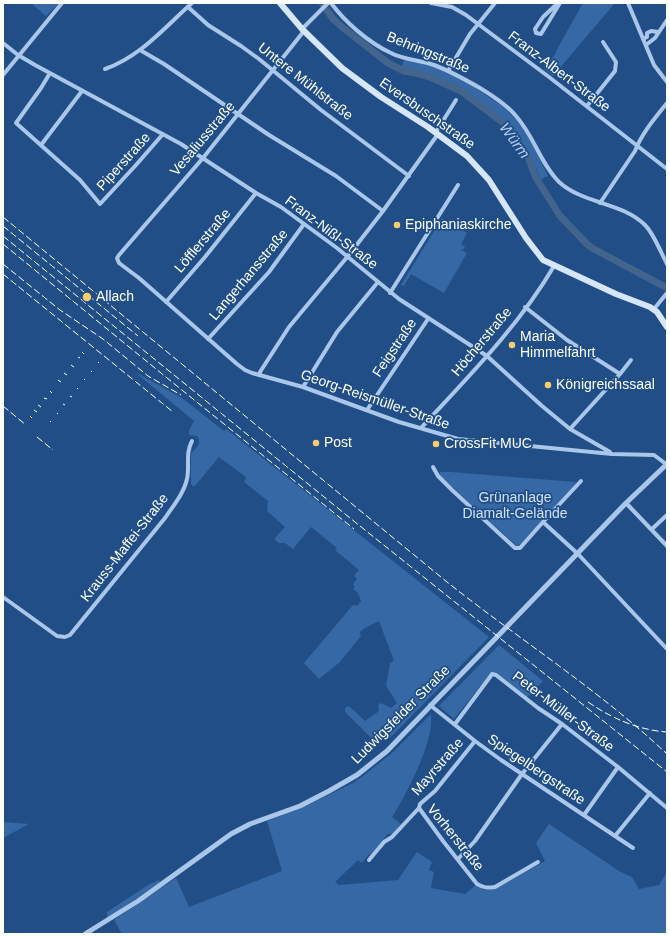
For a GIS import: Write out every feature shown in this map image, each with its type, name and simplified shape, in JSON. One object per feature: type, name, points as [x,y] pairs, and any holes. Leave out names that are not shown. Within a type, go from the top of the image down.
[{"type":"main road","name":"Eversbuschstraße","points":[[280,3],[303,30],[355,78],[381,98],[437,133],[468,156],[489,180],[539,256],[554,266],[616,294],[654,309]]},
{"type":"main road","points":[[654,309],[667,328]]},
{"type":"street","points":[[3,75],[62,3]]},
{"type":"street","points":[[105,69],[115,65],[140,50],[192,3]]},
{"type":"street","name":"Vesaliusstraße","points":[[117,258],[203,158],[273,71],[303,30],[329,3]]},
{"type":"street","name":"Behringstraße","points":[[329,3],[358,30],[390,53],[406,59],[434,65],[448,71],[481,89],[508,107],[517,116],[551,174],[568,189],[600,203],[634,215],[646,226],[667,264]]},
{"type":"street","name":"Franz-Albert-Straße","points":[[431,3],[456,9],[587,106],[667,169]]},
{"type":"street","points":[[448,71],[459,50],[494,3]]},
{"type":"street","points":[[559,3],[541,34],[536,33],[535,29],[543,17],[559,3]]},
{"type":"street","points":[[628,3],[654,65],[667,82]]},
{"type":"street","name":"Untere Mühlstraße","points":[[188,7],[208,25],[241,46],[409,176]]},
{"type":"street","points":[[646,45],[654,38],[667,20]]},
{"type":"street","points":[[643,39],[647,37],[647,33],[651,31],[658,32]]},
{"type":"street","points":[[587,106],[615,71],[616,62],[603,42]]},
{"type":"street","name":"Franz-Nißl-Straße","points":[[3,43],[18,55],[163,134],[256,193],[281,207],[348,256],[390,293],[486,356],[504,370],[542,406],[570,428],[612,454]]},
{"type":"street","points":[[140,50],[164,64],[269,135],[336,176],[383,211]]},
{"type":"street","points":[[50,73],[16,122],[41,145],[82,91]]},
{"type":"street","points":[[260,374],[289,327],[348,256],[409,176],[456,100]]},
{"type":"street","points":[[600,203],[647,129],[667,103]]},
{"type":"street","name":"Piperstraße","points":[[41,145],[80,180],[100,204],[163,134]]},
{"type":"street","points":[[390,293],[458,185]]},
{"type":"street","name":"Löfflerstraße","points":[[166,302],[205,257],[256,193]]},
{"type":"street","name":"Langerhansstraße","points":[[208,339],[269,272],[304,224]]},
{"type":"street","name":"Georg-Reismüller-Straße","points":[[117,258],[119,263],[245,370],[303,387],[421,428],[470,441],[612,454],[654,455],[667,464]]},
{"type":"street","name":"Höcherstraße","points":[[421,428],[486,356],[525,308],[554,266]]},
{"type":"street","points":[[303,387],[337,332],[378,282]]},
{"type":"street","points":[[654,309],[667,293]]},
{"type":"street","points":[[525,308],[567,340],[620,374]]},
{"type":"street","name":"Feigstraße","points":[[366,410],[428,319]]},
{"type":"street","points":[[570,428],[631,360]]},
{"type":"street","name":"Krauss-Maffei-Straße","points":[[3,597],[57,636],[65,637],[73,631],[160,524],[176,502],[187,480],[188,451],[192,442]]},
{"type":"street","name":"Ludwigsfelder Straße","points":[[85,934],[138,901],[231,834],[250,824],[300,806],[357,776],[386,751],[626,503],[667,464]]},
{"type":"street","points":[[433,468],[438,476],[452,490],[515,548],[520,548],[581,481]]},
{"type":"street","points":[[626,503],[667,546]]},
{"type":"street","points":[[652,529],[667,515]]},
{"type":"street","points":[[543,522],[578,554],[667,649]]},
{"type":"street","name":"Peter-Müller-Straße","points":[[455,724],[492,674],[496,675],[545,714],[562,724],[618,767],[667,808]]},
{"type":"street","name":"Spiegelbergstraße","points":[[430,705],[475,741],[633,848]]},
{"type":"street","points":[[458,859],[479,836],[522,774],[562,724]]},
{"type":"street","name":"Mayrstraße","points":[[419,808],[420,804],[435,791],[475,741]]},
{"type":"street","points":[[584,815],[618,767]]},
{"type":"street","points":[[615,836],[650,793]]},
{"type":"street","name":"Vorherstraße","points":[[369,860],[384,842],[392,837],[419,808],[443,841],[478,884],[487,888],[500,884],[538,862]]},
{"type":"green space","points":[[31,3],[59,3],[46,16]]},
{"type":"green space","points":[[583,3],[615,3],[553,76],[544,69],[556,53]]},
{"type":"green space","points":[[404,60],[437,67],[470,84],[502,106],[523,126],[548,176],[540,180],[538,172],[528,153],[514,131],[503,119],[461,88],[415,70],[401,68]]},
{"type":"green space","points":[[442,218],[450,223],[455,223],[454,226],[467,233],[461,244],[465,247],[463,250],[459,249],[467,253],[444,293],[411,274],[404,286],[401,285]]},
{"type":"green space","points":[[135,372],[182,398],[224,431],[226,429],[489,637],[390,738],[373,740],[345,712],[345,708],[349,706],[365,721],[379,711],[378,705],[381,703],[391,708],[397,703],[386,686],[390,663],[394,661],[379,621],[360,632],[361,636],[340,662],[319,679],[304,663],[353,605],[357,606],[361,601],[358,593],[353,589],[355,587],[353,584],[357,579],[354,576],[359,570],[335,550],[337,548],[311,527],[293,549],[285,543],[279,543],[274,539],[285,527],[267,511],[268,501],[244,482],[246,477],[219,457],[194,487],[191,484],[191,454],[198,446],[199,439],[197,436],[189,435],[189,430],[194,421]]},
{"type":"green space","name":"Grünanlage Diamalt-Gelände","points":[[440,472],[576,482],[521,544],[517,546],[439,475]]},
{"type":"green space","points":[[499,645],[543,681],[527,698],[495,673],[490,674],[454,719],[439,706]]},
{"type":"green space","points":[[430,715],[431,725],[429,738],[424,752],[412,782],[392,817],[401,824],[393,834],[388,834],[362,863],[358,860],[335,882],[339,885],[398,880],[417,852],[432,862],[429,870],[434,872],[431,888],[465,894],[476,885],[483,889],[494,889],[545,861],[536,843],[549,824],[619,871],[632,877],[639,889],[659,885],[667,872],[667,934],[122,934],[114,920],[176,878],[189,907],[282,871],[267,821],[304,807],[353,783],[392,753]]},
{"type":"green space","points":[[3,822],[29,824],[3,838]]},
{"type":"green space","points":[[159,880],[160,882],[107,919],[107,912],[148,885]]},
{"type":"waterway","name":"Würm","points":[[322,3],[333,19],[388,63],[404,71],[432,78],[461,91],[506,125],[513,133],[528,157],[536,178],[560,216],[587,244],[667,288]]},
{"type":"railway","points":[[3,217],[447,582],[614,708],[667,754]]},
{"type":"railway","points":[[3,226],[138,336]]},
{"type":"railway","points":[[3,236],[350,518],[667,772]]},
{"type":"railway","points":[[3,244],[354,529]]},
{"type":"railway","points":[[3,264],[60,310],[103,339],[148,376],[181,395]]},
{"type":"railway","points":[[3,274],[173,412]]},
{"type":"railway","points":[[3,406],[26,425]]},
{"type":"railway","points":[[37,437],[53,450]]},
{"type":"railway","points":[[588,702],[615,718],[635,726],[667,732]]},
{"type":"place","name":"Epiphaniaskirche","points":[[397,225]]},
{"type":"place","name":"Allach","points":[[87,297]]},
{"type":"place","name":"Maria Himmelfahrt","points":[[512,345]]},
{"type":"place","name":"Königreichssaal","points":[[548,385]]},
{"type":"place","name":"Post","points":[[316,443]]},
{"type":"place","name":"CrossFit MUC","points":[[436,444]]}]
